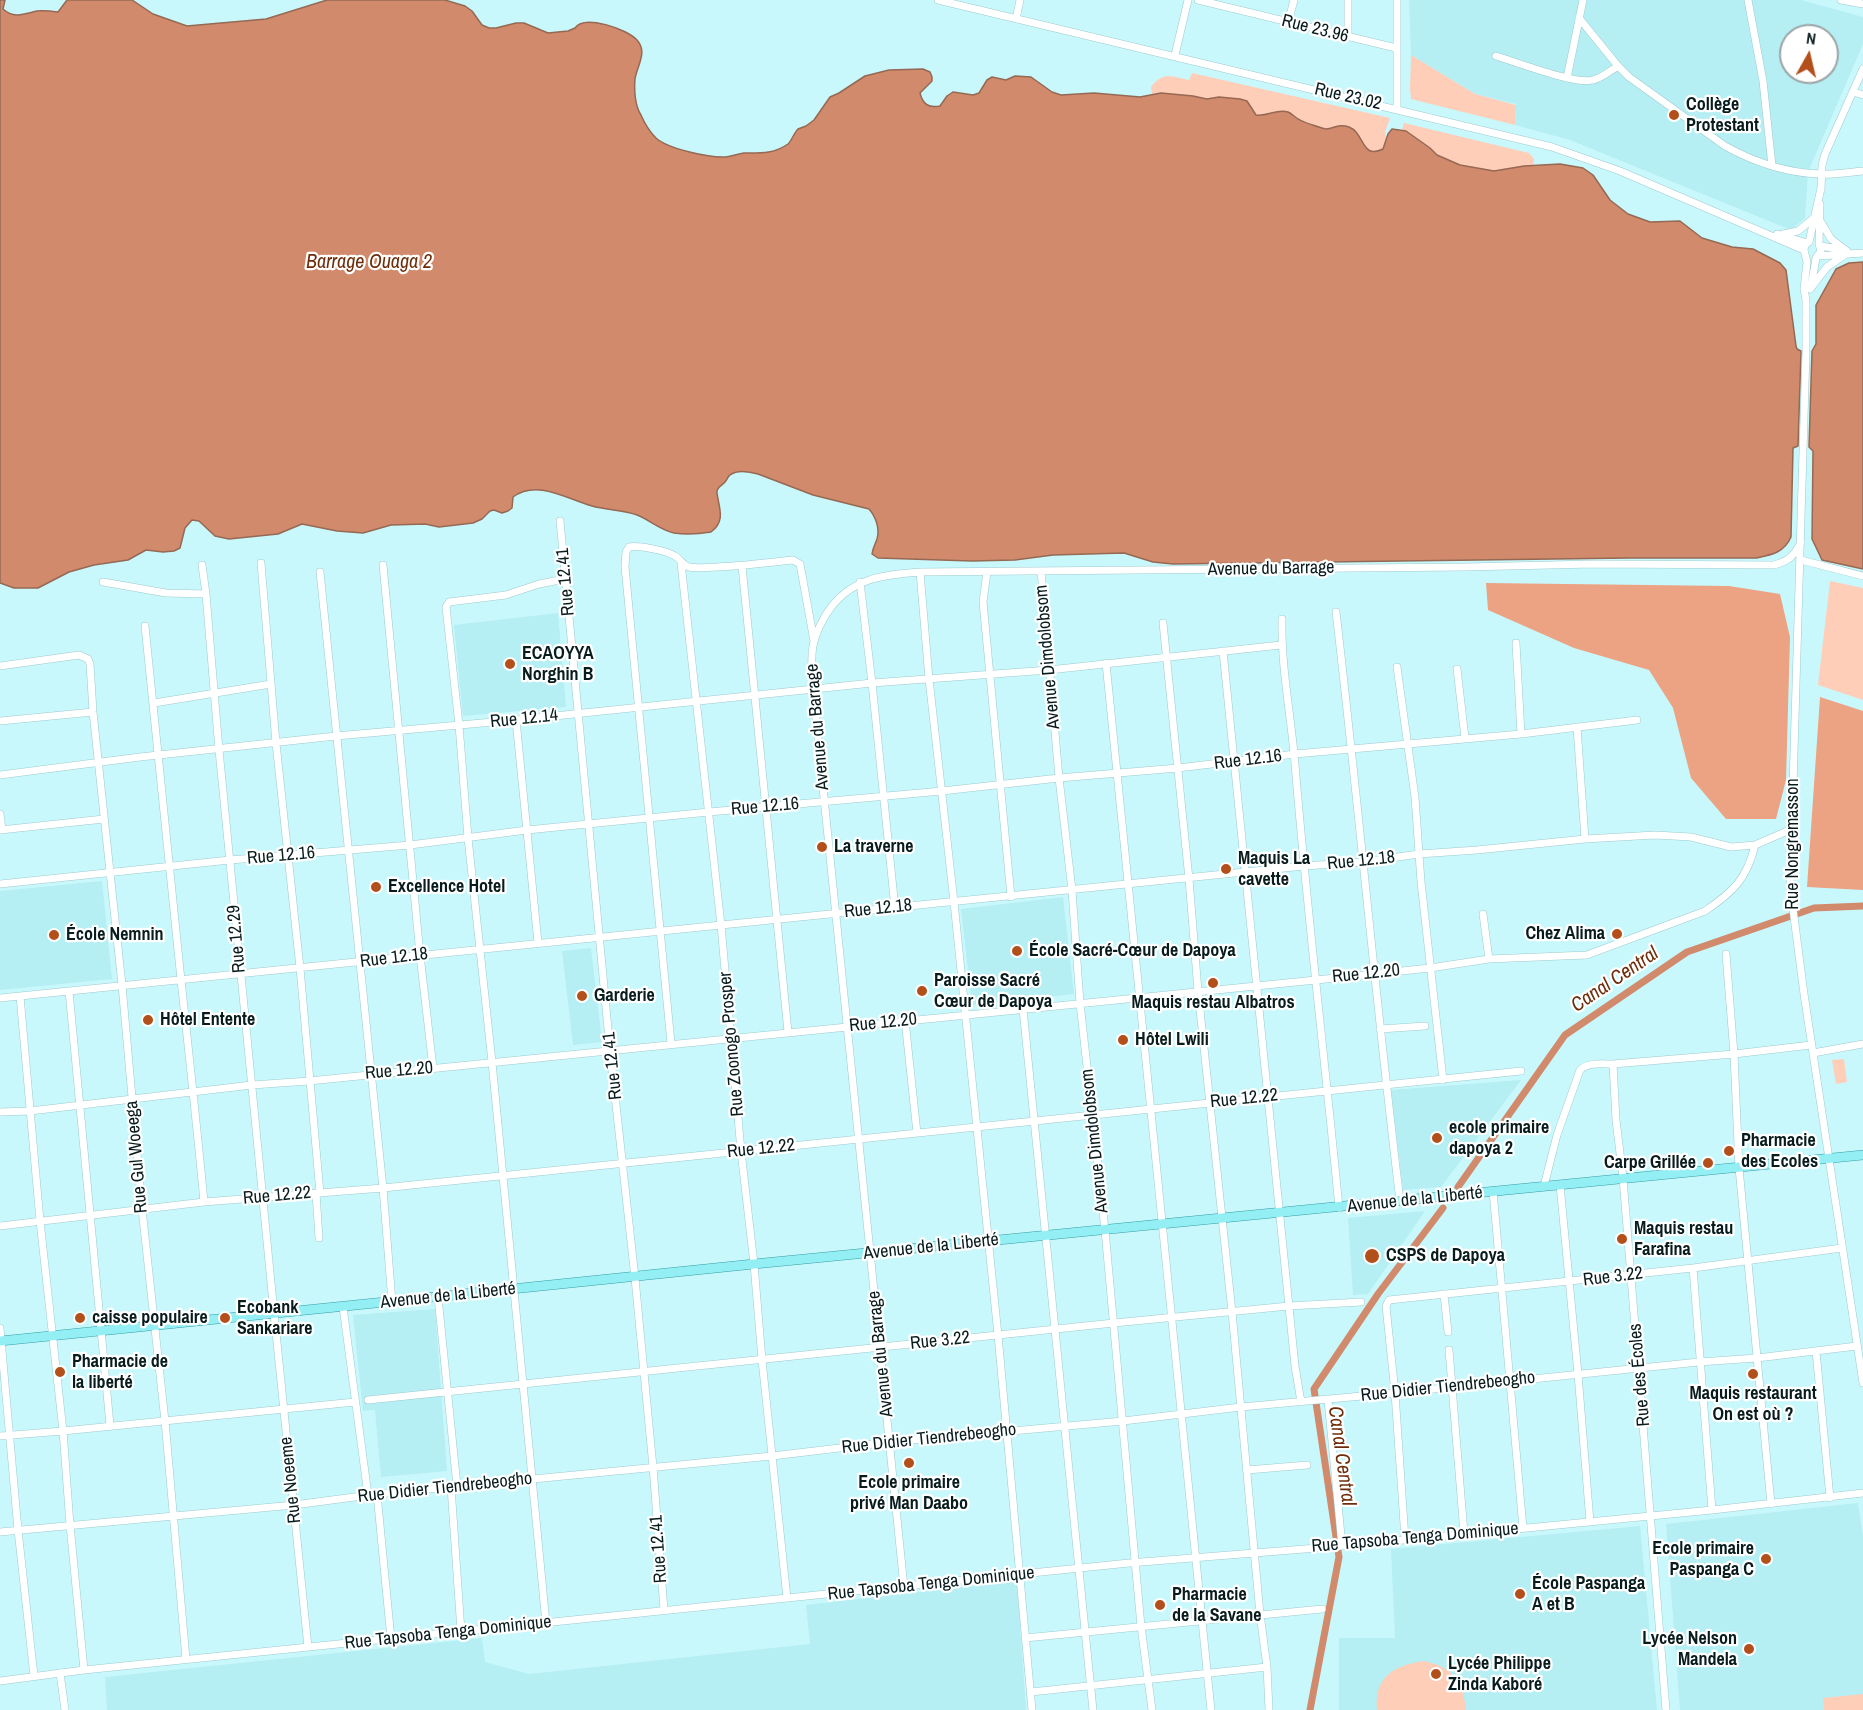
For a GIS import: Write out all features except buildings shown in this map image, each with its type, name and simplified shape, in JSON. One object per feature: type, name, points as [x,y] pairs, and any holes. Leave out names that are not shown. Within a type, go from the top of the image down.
[{"type":"main road","name":"Avenue de la Liberté","points":[[1,1341],[513,1288],[635,1278],[754,1264],[1863,1155]]},
{"type":"street","name":"Rue 23.02","points":[[938,0],[1513,136],[1574,154],[1807,248]]},
{"type":"street","points":[[1016,19],[1020,0]]},
{"type":"street","points":[[1175,55],[1188,0]]},
{"type":"street","name":"Rue 23.96","points":[[1198,0],[1396,48]]},
{"type":"street","points":[[1288,23],[1294,0]]},
{"type":"street","points":[[1348,0],[1348,37]]},
{"type":"street","points":[[1397,0],[1397,109]]},
{"type":"street","points":[[1566,78],[1583,0]]},
{"type":"street","points":[[1748,0],[1763,81],[1772,166]]},
{"type":"street","points":[[1841,0],[1863,4]]},
{"type":"street","points":[[1579,18],[1618,66],[1641,86],[1725,146],[1753,160],[1803,173],[1863,171]]},
{"type":"street","points":[[1496,56],[1566,78],[1592,81],[1618,66]]},
{"type":"street","name":"Rue Nongremasson","points":[[1863,69],[1825,154],[1817,218],[1807,248],[1804,289],[1806,300],[1801,542],[1792,829],[1794,920],[1863,1383]]},
{"type":"street","points":[[1852,92],[1863,95]]},
{"type":"street","points":[[1773,232],[1784,234],[1797,231],[1817,218],[1831,238],[1846,253]]},
{"type":"street","name":"Rue Nongremasson","points":[[1817,218],[1820,245]]},
{"type":"street","name":"Rue 23.02","points":[[1748,225],[1773,232],[1807,248]]},
{"type":"street","points":[[1815,241],[1820,245],[1846,253],[1811,258],[1807,248],[1815,241]]},
{"type":"street","points":[[1817,257],[1821,251],[1820,245]]},
{"type":"street","points":[[1810,289],[1827,267],[1846,253]]},
{"type":"street","name":"Rue Nongremasson","points":[[1806,300],[1817,257]]},
{"type":"street","name":"Rue 12.41","points":[[560,521],[610,1050],[635,1278],[664,1610]]},
{"type":"street","name":"Avenue du Barrage","points":[[904,1587],[813,689],[814,641],[820,624],[831,606],[842,594],[860,582],[891,574],[920,572],[1592,564],[1774,565],[1791,559],[1801,542]]},
{"type":"street","points":[[671,1043],[625,567],[626,552],[635,545],[644,546],[676,556],[681,563],[698,568],[742,567],[793,560],[800,564],[814,641]]},
{"type":"street","points":[[1800,560],[1863,576]]},
{"type":"street","points":[[261,563],[276,742],[300,968],[318,1193],[319,1239]]},
{"type":"street","name":"Rue Zoonogo Prosper","points":[[681,563],[721,925],[741,1151],[787,1598]]},
{"type":"street","name":"Rue 12.29","points":[[202,565],[274,1313]]},
{"type":"street","points":[[383,565],[433,1068]]},
{"type":"street","points":[[742,567],[788,1032]]},
{"type":"street","name":"Avenue Dimdolobsom","points":[[1041,571],[1059,778],[1072,890],[1080,1003],[1105,1230],[1141,1626],[1152,1710]]},
{"type":"street","points":[[320,572],[383,1188],[392,1302]]},
{"type":"street","points":[[920,572],[929,679],[998,1335],[1032,1710]]},
{"type":"street","points":[[987,572],[983,602],[1011,897]]},
{"type":"street","points":[[546,1623],[446,604],[506,595],[538,584],[565,579]]},
{"type":"street","points":[[103,582],[166,593],[206,594]]},
{"type":"street","points":[[860,582],[895,908]]},
{"type":"street","points":[[1336,612],[1353,750],[1374,973],[1400,1201]]},
{"type":"street","points":[[1282,619],[1281,645],[1339,1208]]},
{"type":"street","points":[[1163,623],[1267,1667],[1269,1710]]},
{"type":"street","points":[[145,626],[204,1202]]},
{"type":"street","points":[[1516,643],[1521,734]]},
{"type":"street","name":"Rue 12.14","points":[[0,775],[276,742],[578,714],[872,683],[1049,670],[1281,645]]},
{"type":"street","points":[[1223,651],[1289,1306],[1301,1402]]},
{"type":"street","name":"Rue Gul Woeega","points":[[0,666],[79,655],[85,656],[90,664],[142,1209],[165,1421],[186,1659]]},
{"type":"street","points":[[1106,663],[1211,1710]]},
{"type":"street","points":[[1397,667],[1415,797],[1430,968],[1443,1080]]},
{"type":"street","points":[[1457,669],[1465,738]]},
{"type":"street","points":[[154,703],[271,684]]},
{"type":"street","points":[[0,721],[93,712]]},
{"type":"street","points":[[516,720],[538,943]]},
{"type":"street","name":"Rue 12.16","points":[[0,884],[230,860],[410,845],[526,830],[708,812],[825,803],[1178,768],[1294,754],[1521,734],[1637,720]]},
{"type":"street","points":[[1577,727],[1585,839]]},
{"type":"street","points":[[0,814],[1,830],[104,819]]},
{"type":"street","points":[[1755,845],[1792,829]]},
{"type":"street","name":"Rue 12.18","points":[[0,998],[480,948],[661,932],[1585,839],[1655,835],[1690,837],[1723,846],[1755,845]]},
{"type":"street","name":"Rue 12.20","points":[[0,1112],[30,1111],[252,1085],[1316,980],[1430,968],[1489,959],[1587,955],[1705,911],[1719,902],[1739,883],[1750,862],[1755,845]]},
{"type":"street","points":[[1483,914],[1489,959]]},
{"type":"street","points":[[1726,954],[1734,1054],[1739,1168],[1771,1504]]},
{"type":"street","points":[[69,991],[110,1425]]},
{"type":"street","points":[[20,996],[84,1670]]},
{"type":"street","points":[[1023,1009],[1080,1569],[1092,1710]]},
{"type":"street","points":[[905,1020],[917,1133]]},
{"type":"street","points":[[1380,1029],[1425,1026]]},
{"type":"street","points":[[1544,1186],[1557,1135],[1582,1067],[1734,1054],[1811,1044]]},
{"type":"street","points":[[1813,1053],[1863,1044]]},
{"type":"street","name":"Rue des Écoles","points":[[1613,1064],[1616,1119],[1640,1368],[1666,1710]]},
{"type":"street","name":"Rue 12.22","points":[[0,1226],[204,1202],[383,1188],[1521,1071]]},
{"type":"street","points":[[1560,1185],[1590,1522]]},
{"type":"street","points":[[1493,1191],[1523,1528]]},
{"type":"street","name":"Rue 3.22","points":[[1395,1394],[1386,1306],[1392,1299],[1693,1268],[1842,1248]]},
{"type":"street","points":[[1693,1268],[1712,1510]]},
{"type":"street","points":[[1444,1294],[1448,1332]]},
{"type":"street","points":[[438,1297],[448,1392],[461,1631]]},
{"type":"street","name":"Rue 3.22","points":[[368,1400],[1172,1317],[1361,1302]]},
{"type":"street","points":[[343,1307],[368,1495]]},
{"type":"street","name":"Rue Noeeme","points":[[274,1313],[308,1647]]},
{"type":"street","points":[[0,1328],[34,1676]]},
{"type":"street","name":"Rue Didier Tiendrebeogho","points":[[0,1532],[294,1505],[377,1494],[1123,1421],[1241,1407],[1395,1394],[1510,1380],[1757,1358],[1857,1346]]},
{"type":"street","points":[[1449,1350],[1460,1461],[1464,1533]]},
{"type":"street","points":[[1816,1352],[1830,1498]]},
{"type":"street","points":[[1395,1394],[1405,1539]]},
{"type":"street","points":[[1324,1400],[1342,1546]]},
{"type":"street","points":[[0,1436],[355,1402]]},
{"type":"street","points":[[1247,1470],[1307,1465]]},
{"type":"street","name":"Rue Tapsoba Tenga Dominique","points":[[0,1681],[186,1659],[664,1610],[1137,1563],[1590,1522],[1863,1493]]},
{"type":"street","points":[[377,1494],[391,1639]]},
{"type":"street","points":[[1025,1638],[1322,1609]]},
{"type":"street","points":[[1031,1692],[1267,1667]]},
{"type":"street","points":[[60,1673],[64,1710]]},
{"type":"shaded area","name":"Collège Protestant","points":[[1409,0],[1801,0],[1863,17],[1863,44],[1808,172],[1805,218],[1791,230],[1570,140],[1515,125],[1516,104],[1475,94],[1411,55]]},
{"type":"shaded area","points":[[1411,55],[1475,94],[1516,105],[1515,125],[1411,99]]},
{"type":"shaded area","points":[[1192,73],[1390,118],[1383,149],[1371,151],[1349,127],[1340,126],[1327,130],[1300,121],[1289,114],[1256,115],[1247,102],[1240,99],[1219,97],[1207,99],[1161,93],[1152,94],[1151,87],[1160,79],[1168,76],[1189,80]]},
{"type":"shaded area","points":[[1404,123],[1529,153],[1534,159],[1533,167],[1524,166],[1494,171],[1460,165],[1437,155],[1402,130]]},
{"type":"shaded area","points":[[1830,581],[1863,588],[1863,700],[1818,685]]},
{"type":"shaded area","points":[[1486,583],[1729,586],[1780,594],[1790,637],[1786,780],[1776,819],[1726,819],[1691,778],[1673,708],[1649,670],[1574,648],[1488,610]]},
{"type":"shaded area","name":"ECAOYYA Norghin B","points":[[558,613],[566,707],[463,716],[454,625]]},
{"type":"shaded area","points":[[1820,697],[1863,711],[1863,890],[1807,887]]},
{"type":"shaded area","name":"École Nemnin","points":[[102,881],[112,979],[0,990],[0,891]]},
{"type":"shaded area","name":"École Sacré-Cœur de Dapoya","points":[[1063,897],[1074,994],[972,1005],[961,909]]},
{"type":"shaded area","name":"Garderie","points":[[591,948],[602,1042],[573,1045],[562,951]]},
{"type":"shaded area","points":[[1844,1059],[1847,1082],[1836,1084],[1832,1060]]},
{"type":"shaded area","name":"ecole primaire dapoya 2","points":[[1521,1080],[1441,1187],[1403,1190],[1391,1090]]},
{"type":"shaded area","name":"CSPS de Dapoya","points":[[1425,1211],[1368,1294],[1353,1295],[1348,1218]]},
{"type":"shaded area","points":[[435,1309],[447,1471],[381,1477],[375,1410],[363,1411],[353,1315]]},
{"type":"shaded area","points":[[1858,1503],[1863,1537],[1863,1710],[1680,1710],[1666,1524]]},
{"type":"shaded area","points":[[1640,1526],[1657,1710],[1339,1710],[1339,1638],[1395,1638],[1391,1549]]},
{"type":"shaded area","points":[[1017,1581],[1026,1710],[107,1710],[105,1677],[482,1638],[485,1662],[529,1674],[810,1644],[806,1605]]},
{"type":"shaded area","points":[[1424,1661],[1442,1667],[1455,1677],[1465,1700],[1466,1710],[1377,1710],[1379,1689],[1388,1675],[1404,1666]]},
{"type":"shaded area","points":[[1863,1694],[1863,1710],[1824,1710],[1823,1698]]},
{"type":"water","name":"Barrage Ouaga 2","points":[[0,0],[5,0],[3,9],[11,14],[19,15],[39,11],[58,12],[67,0],[132,0],[153,14],[187,26],[266,19],[327,0],[445,0],[465,6],[472,11],[482,25],[489,28],[524,23],[548,33],[568,31],[587,22],[606,25],[632,36],[642,49],[635,79],[635,98],[645,124],[652,133],[670,146],[710,156],[726,157],[777,150],[788,144],[798,129],[814,120],[830,97],[865,76],[889,70],[923,69],[930,72],[932,81],[920,93],[927,105],[933,106],[940,106],[953,92],[973,95],[979,93],[987,80],[992,77],[1006,80],[1015,76],[1031,77],[1052,92],[1061,95],[1094,93],[1140,97],[1161,93],[1207,99],[1219,97],[1240,99],[1247,101],[1256,115],[1284,111],[1324,129],[1349,127],[1371,151],[1383,149],[1392,129],[1406,131],[1437,155],[1460,165],[1494,171],[1524,166],[1560,164],[1583,168],[1593,175],[1610,200],[1628,214],[1650,222],[1680,221],[1702,238],[1732,247],[1753,249],[1780,263],[1786,270],[1796,346],[1801,351],[1798,446],[1793,448],[1791,537],[1781,550],[1756,558],[1173,564],[1153,562],[1124,553],[972,561],[878,558],[872,554],[878,527],[869,509],[813,495],[758,474],[741,472],[733,473],[717,489],[720,519],[716,528],[711,532],[674,533],[632,513],[592,506],[552,492],[532,490],[513,497],[512,508],[508,511],[502,513],[494,510],[473,523],[439,527],[425,524],[391,525],[363,533],[337,531],[302,524],[278,534],[229,539],[215,536],[199,521],[192,520],[185,528],[180,548],[174,551],[146,550],[128,560],[94,565],[69,572],[38,588],[14,588],[0,583]]},
{"type":"water","points":[[1863,262],[1863,569],[1822,560],[1812,539],[1813,451],[1809,447],[1812,351],[1816,344],[1816,305],[1836,269],[1849,263]]},
{"type":"waterway","name":"Canal Central","points":[[1458,1187],[1565,1035],[1687,952],[1814,908],[1863,906]]},
{"type":"waterway","name":"Canal Central","points":[[1310,1710],[1339,1557],[1314,1389],[1378,1294],[1443,1208]]},
{"type":"place","name":"Collège Protestant","points":[[1674,115]]},
{"type":"place","name":"ECAOYYA Norghin B","points":[[510,664]]},
{"type":"place","name":"La traverne","points":[[822,847]]},
{"type":"place","name":"Maquis La cavette","points":[[1226,869]]},
{"type":"place","name":"Excellence Hotel","points":[[376,887]]},
{"type":"place","name":"Chez Alima","points":[[1617,934]]},
{"type":"place","name":"École Nemnin","points":[[54,935]]},
{"type":"place","name":"École Sacré-Cœur de Dapoya","points":[[1017,951]]},
{"type":"place","name":"Maquis restau Albatros","points":[[1213,983]]},
{"type":"place","name":"Paroisse Sacré Cœur de Dapoya","points":[[922,991]]},
{"type":"place","name":"Garderie","points":[[582,996]]},
{"type":"place","name":"Hôtel Entente","points":[[148,1020]]},
{"type":"place","name":"Hôtel Lwili","points":[[1123,1040]]},
{"type":"place","name":"ecole primaire dapoya 2","points":[[1437,1138]]},
{"type":"place","name":"Pharmacie des Ecoles","points":[[1729,1151]]},
{"type":"place","name":"Carpe Grillée","points":[[1708,1163]]},
{"type":"place","name":"Maquis restau Farafina","points":[[1622,1239]]},
{"type":"place","name":"CSPS de Dapoya","points":[[1372,1256]]},
{"type":"place","name":"caisse populaire","points":[[80,1318]]},
{"type":"place","name":"Ecobank Sankariare","points":[[225,1318]]},
{"type":"place","name":"Pharmacie de la liberté","points":[[60,1372]]},
{"type":"place","name":"Maquis restaurant On est où ?","points":[[1753,1374]]},
{"type":"place","name":"Ecole primaire privé Man Daabo","points":[[909,1463]]},
{"type":"place","name":"Ecole primaire Paspanga C","points":[[1766,1559]]},
{"type":"place","name":"École Paspanga A et B","points":[[1520,1594]]},
{"type":"place","name":"Pharmacie de la Savane","points":[[1160,1605]]},
{"type":"place","name":"Lycée Nelson Mandela","points":[[1749,1649]]},
{"type":"place","name":"Lycée Philippe Zinda Kaboré","points":[[1436,1674]]}]
